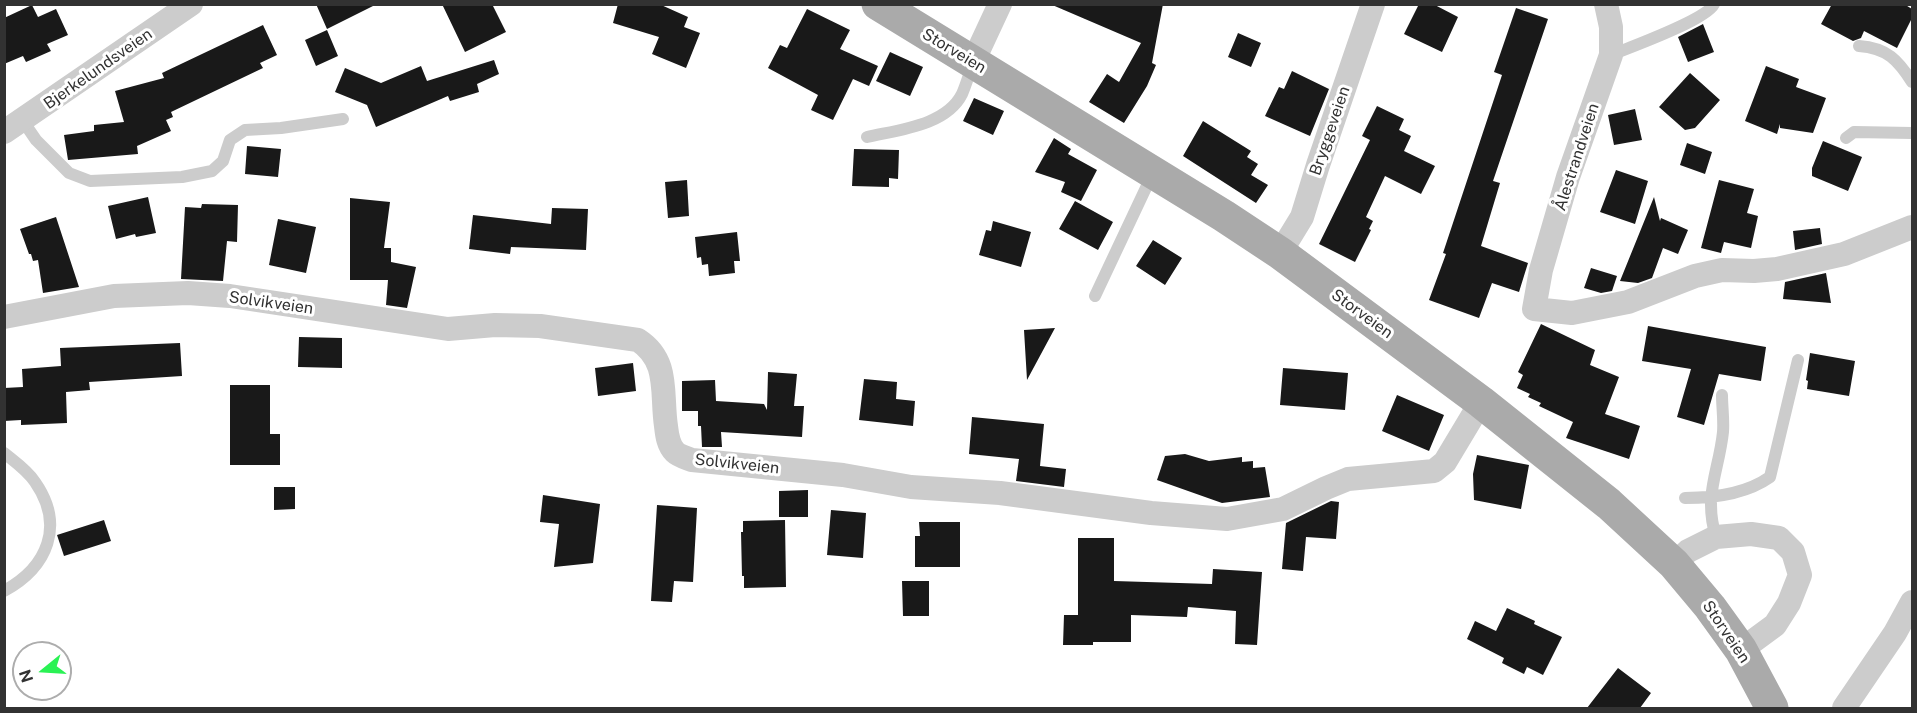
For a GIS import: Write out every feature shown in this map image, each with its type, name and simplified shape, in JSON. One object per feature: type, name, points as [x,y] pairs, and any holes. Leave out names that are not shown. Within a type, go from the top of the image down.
[{"type":"main road","name":"Storveien","points":[[878,4],[1153,171],[1280,253],[1481,402],[1609,504],[1674,564],[1710,606],[1741,651],[1772,708]]},
{"type":"street","name":"Bjerkelundsveien","points":[[14,127],[191,4]]},
{"type":"street","points":[[973,62],[1000,4]]},
{"type":"street","name":"Bryggeveien","points":[[1280,253],[1302,218],[1373,4]]},
{"type":"street","name":"Ålestrandveien","points":[[1606,4],[1611,27],[1611,55],[1568,177],[1541,270],[1534,309],[1572,313],[1628,302],[1695,276],[1722,270],[1777,269],[1844,254],[1912,227]]},
{"type":"street","name":"Solvikveien","points":[[4,317],[114,296],[188,293],[240,297],[448,329],[495,325],[540,326],[638,339],[650,347],[658,362],[663,379],[668,440],[676,453],[692,460],[843,475],[911,487],[1000,493],[1151,513],[1227,519],[1283,509],[1348,479],[1434,471],[1445,462],[1481,402]]},
{"type":"street","points":[[1674,564],[1688,551],[1716,537],[1751,534],[1779,538],[1793,552],[1800,575],[1789,603],[1775,624],[1741,651]]},
{"type":"street","points":[[1844,708],[1895,633],[1912,602]]},
{"type":"lane","points":[[1611,55],[1696,18],[1711,10],[1714,4]]},
{"type":"lane","points":[[1859,46],[1876,47],[1891,56],[1912,82]]},
{"type":"lane","points":[[867,137],[923,123],[953,107],[961,96],[973,62]]},
{"type":"lane","points":[[14,127],[69,173],[90,181],[182,177],[212,171],[223,161],[230,140],[245,130],[281,128],[343,119]]},
{"type":"lane","points":[[1846,138],[1854,132],[1912,133]]},
{"type":"lane","points":[[1095,296],[1153,171]]},
{"type":"lane","points":[[1685,498],[1711,498],[1758,486],[1770,477],[1798,360]]},
{"type":"lane","points":[[1716,537],[1711,522],[1711,488],[1723,432],[1722,395]]},
{"type":"lane","points":[[4,453],[36,482],[46,503],[50,527],[46,549],[41,560],[15,586],[4,591]]},
{"type":"building","points":[[316,4],[377,4],[327,29]]},
{"type":"building","points":[[442,4],[492,4],[506,32],[465,52]]},
{"type":"building","points":[[618,4],[659,4],[688,17],[684,27],[700,33],[686,68],[652,54],[659,37],[613,23]]},
{"type":"building","points":[[1050,4],[1163,4],[1152,63],[1156,65],[1147,86],[1124,123],[1089,102],[1107,74],[1119,82],[1141,43]]},
{"type":"building","points":[[1419,4],[1433,4],[1458,17],[1442,52],[1404,34]]},
{"type":"building","points":[[1832,4],[1904,4],[1912,9],[1912,18],[1897,48],[1864,31],[1861,38],[1853,41],[1821,24]]},
{"type":"building","points":[[32,5],[38,17],[56,9],[68,35],[47,44],[51,51],[26,62],[23,56],[4,64],[4,18]]},
{"type":"building","points":[[1516,8],[1548,19],[1493,181],[1500,183],[1481,246],[1528,263],[1519,292],[1492,283],[1479,318],[1429,300],[1446,254],[1443,253],[1502,75],[1494,72]]},
{"type":"building","points":[[807,9],[850,30],[840,49],[878,66],[869,86],[853,79],[833,120],[811,110],[818,95],[768,68],[780,45],[787,48]]},
{"type":"building","points":[[1703,24],[1714,52],[1688,62],[1678,37]]},
{"type":"building","points":[[263,25],[277,55],[260,63],[263,68],[171,112],[173,117],[166,120],[171,131],[137,146],[138,154],[68,160],[64,135],[94,131],[94,125],[124,122],[115,91],[164,78],[162,73]]},
{"type":"building","points":[[327,30],[338,56],[316,66],[305,40]]},
{"type":"building","points":[[1238,33],[1261,43],[1251,67],[1228,57]]},
{"type":"building","points":[[890,52],[923,67],[910,96],[876,81]]},
{"type":"building","points":[[494,60],[499,74],[477,84],[479,92],[450,101],[448,96],[376,127],[367,105],[335,92],[345,68],[381,83],[421,66],[427,81]]},
{"type":"building","points":[[1766,66],[1799,79],[1796,87],[1826,98],[1813,133],[1780,128],[1780,124],[1777,134],[1745,121]]},
{"type":"building","points":[[1292,71],[1329,89],[1310,136],[1265,116],[1279,87],[1284,89]]},
{"type":"building","points":[[1690,73],[1720,100],[1695,128],[1685,130],[1659,107]]},
{"type":"building","points":[[974,98],[1004,111],[993,135],[963,121]]},
{"type":"building","points":[[1377,106],[1404,119],[1399,130],[1411,136],[1404,151],[1435,166],[1421,194],[1385,176],[1366,217],[1373,221],[1369,229],[1371,230],[1355,262],[1319,244],[1370,140],[1362,136]]},
{"type":"building","points":[[1635,109],[1642,140],[1614,145],[1608,115]]},
{"type":"building","points":[[1203,121],[1251,151],[1247,157],[1258,164],[1251,175],[1268,185],[1256,203],[1183,156]]},
{"type":"building","points":[[1054,138],[1071,149],[1068,154],[1097,170],[1081,201],[1061,192],[1065,182],[1035,172]]},
{"type":"building","points":[[1823,141],[1862,157],[1848,191],[1812,176],[1812,168]]},
{"type":"building","points":[[1687,143],[1712,152],[1705,174],[1680,165]]},
{"type":"building","points":[[247,146],[281,149],[278,177],[245,174]]},
{"type":"building","points":[[854,149],[899,150],[898,179],[889,178],[889,187],[852,186]]},
{"type":"building","points":[[1616,170],[1648,181],[1635,224],[1600,212]]},
{"type":"building","points":[[687,180],[689,216],[668,218],[665,182]]},
{"type":"building","points":[[1719,180],[1754,189],[1747,213],[1758,216],[1751,248],[1724,242],[1721,253],[1701,248]]},
{"type":"building","points":[[148,197],[156,233],[136,237],[135,234],[116,239],[108,206]]},
{"type":"building","points":[[1654,197],[1660,221],[1661,218],[1688,230],[1678,254],[1663,248],[1652,278],[1638,283],[1620,281]]},
{"type":"building","points":[[350,198],[390,202],[384,248],[391,248],[391,262],[416,267],[407,308],[386,305],[388,280],[350,280]]},
{"type":"building","points":[[1075,201],[1113,222],[1098,250],[1059,229]]},
{"type":"building","points":[[202,204],[238,205],[237,242],[227,241],[223,281],[181,279],[185,207],[201,208]]},
{"type":"building","points":[[552,208],[588,209],[586,250],[511,247],[510,254],[469,249],[473,215],[551,224]]},
{"type":"building","points":[[56,217],[79,287],[43,293],[38,260],[33,261],[20,229]]},
{"type":"building","points":[[278,219],[316,227],[306,273],[269,265]]},
{"type":"building","points":[[993,221],[1031,232],[1021,267],[979,255],[986,230],[991,231]]},
{"type":"building","points":[[1820,228],[1822,244],[1795,250],[1793,231]]},
{"type":"building","points":[[737,232],[740,261],[734,261],[735,273],[709,276],[708,264],[702,265],[701,257],[697,258],[695,237]]},
{"type":"building","points":[[1153,240],[1182,258],[1165,285],[1136,266]]},
{"type":"building","points":[[1591,268],[1617,276],[1612,291],[1601,293],[1584,288]]},
{"type":"building","points":[[1826,273],[1831,303],[1783,299],[1785,282]]},
{"type":"building","points":[[1541,324],[1595,350],[1590,365],[1619,377],[1605,414],[1640,426],[1629,459],[1566,438],[1573,422],[1539,406],[1541,403],[1528,397],[1530,394],[1517,388],[1523,375],[1518,372]]},
{"type":"building","points":[[1648,326],[1766,347],[1761,381],[1719,374],[1704,425],[1677,417],[1691,369],[1642,361]]},
{"type":"building","points":[[1055,328],[1027,380],[1024,330]]},
{"type":"building","points":[[299,337],[342,338],[342,368],[298,367]]},
{"type":"building","points":[[180,343],[182,376],[89,382],[90,390],[66,392],[67,423],[21,425],[21,420],[4,421],[4,388],[23,387],[22,369],[61,366],[60,348]]},
{"type":"building","points":[[1810,353],[1855,361],[1849,396],[1807,389]]},
{"type":"building","points":[[633,363],[636,391],[598,396],[595,368]]},
{"type":"building","points":[[1283,368],[1348,373],[1345,410],[1280,405]]},
{"type":"building","points":[[768,372],[797,374],[794,406],[804,406],[802,437],[721,432],[722,447],[702,447],[698,411],[682,411],[682,381],[715,380],[716,401],[764,404],[767,410]]},
{"type":"building","points":[[864,379],[897,382],[896,399],[915,401],[913,426],[859,420]]},
{"type":"building","points":[[230,385],[270,385],[270,434],[280,434],[280,465],[230,465]]},
{"type":"building","points":[[1397,395],[1444,415],[1429,451],[1382,431]]},
{"type":"building","points":[[972,417],[1044,424],[1040,466],[1066,469],[1064,487],[1016,481],[1019,459],[969,454]]},
{"type":"building","points":[[1185,454],[1209,461],[1242,457],[1242,462],[1253,461],[1253,468],[1265,467],[1270,497],[1222,503],[1157,480],[1165,456]]},
{"type":"building","points":[[1477,455],[1529,465],[1521,509],[1474,500],[1473,474]]},
{"type":"building","points":[[274,487],[295,487],[295,509],[274,510]]},
{"type":"building","points":[[808,490],[808,517],[779,517],[779,491]]},
{"type":"building","points":[[543,495],[600,504],[593,563],[554,567],[559,524],[540,522]]},
{"type":"building","points":[[1331,501],[1339,502],[1336,539],[1306,537],[1303,571],[1282,569],[1286,523]]},
{"type":"building","points":[[657,505],[697,508],[693,582],[674,581],[672,602],[651,601]]},
{"type":"building","points":[[831,510],[866,513],[863,558],[827,555]]},
{"type":"building","points":[[104,520],[111,541],[64,556],[57,535]]},
{"type":"building","points":[[785,520],[786,587],[744,588],[741,532],[743,532],[743,521]]},
{"type":"building","points":[[919,522],[960,522],[960,567],[915,567],[915,536],[920,536]]},
{"type":"building","points":[[1078,538],[1114,538],[1114,581],[1212,584],[1213,569],[1262,572],[1257,645],[1235,644],[1236,611],[1188,607],[1187,617],[1131,615],[1131,642],[1063,645],[1064,615],[1078,615]]},
{"type":"building","points":[[902,581],[929,581],[929,616],[903,616]]},
{"type":"building","points":[[1507,608],[1562,637],[1543,675],[1527,667],[1524,674],[1502,663],[1504,658],[1467,639],[1475,621],[1496,631]]},
{"type":"building","points":[[1618,668],[1651,693],[1640,708],[1587,708]]}]
